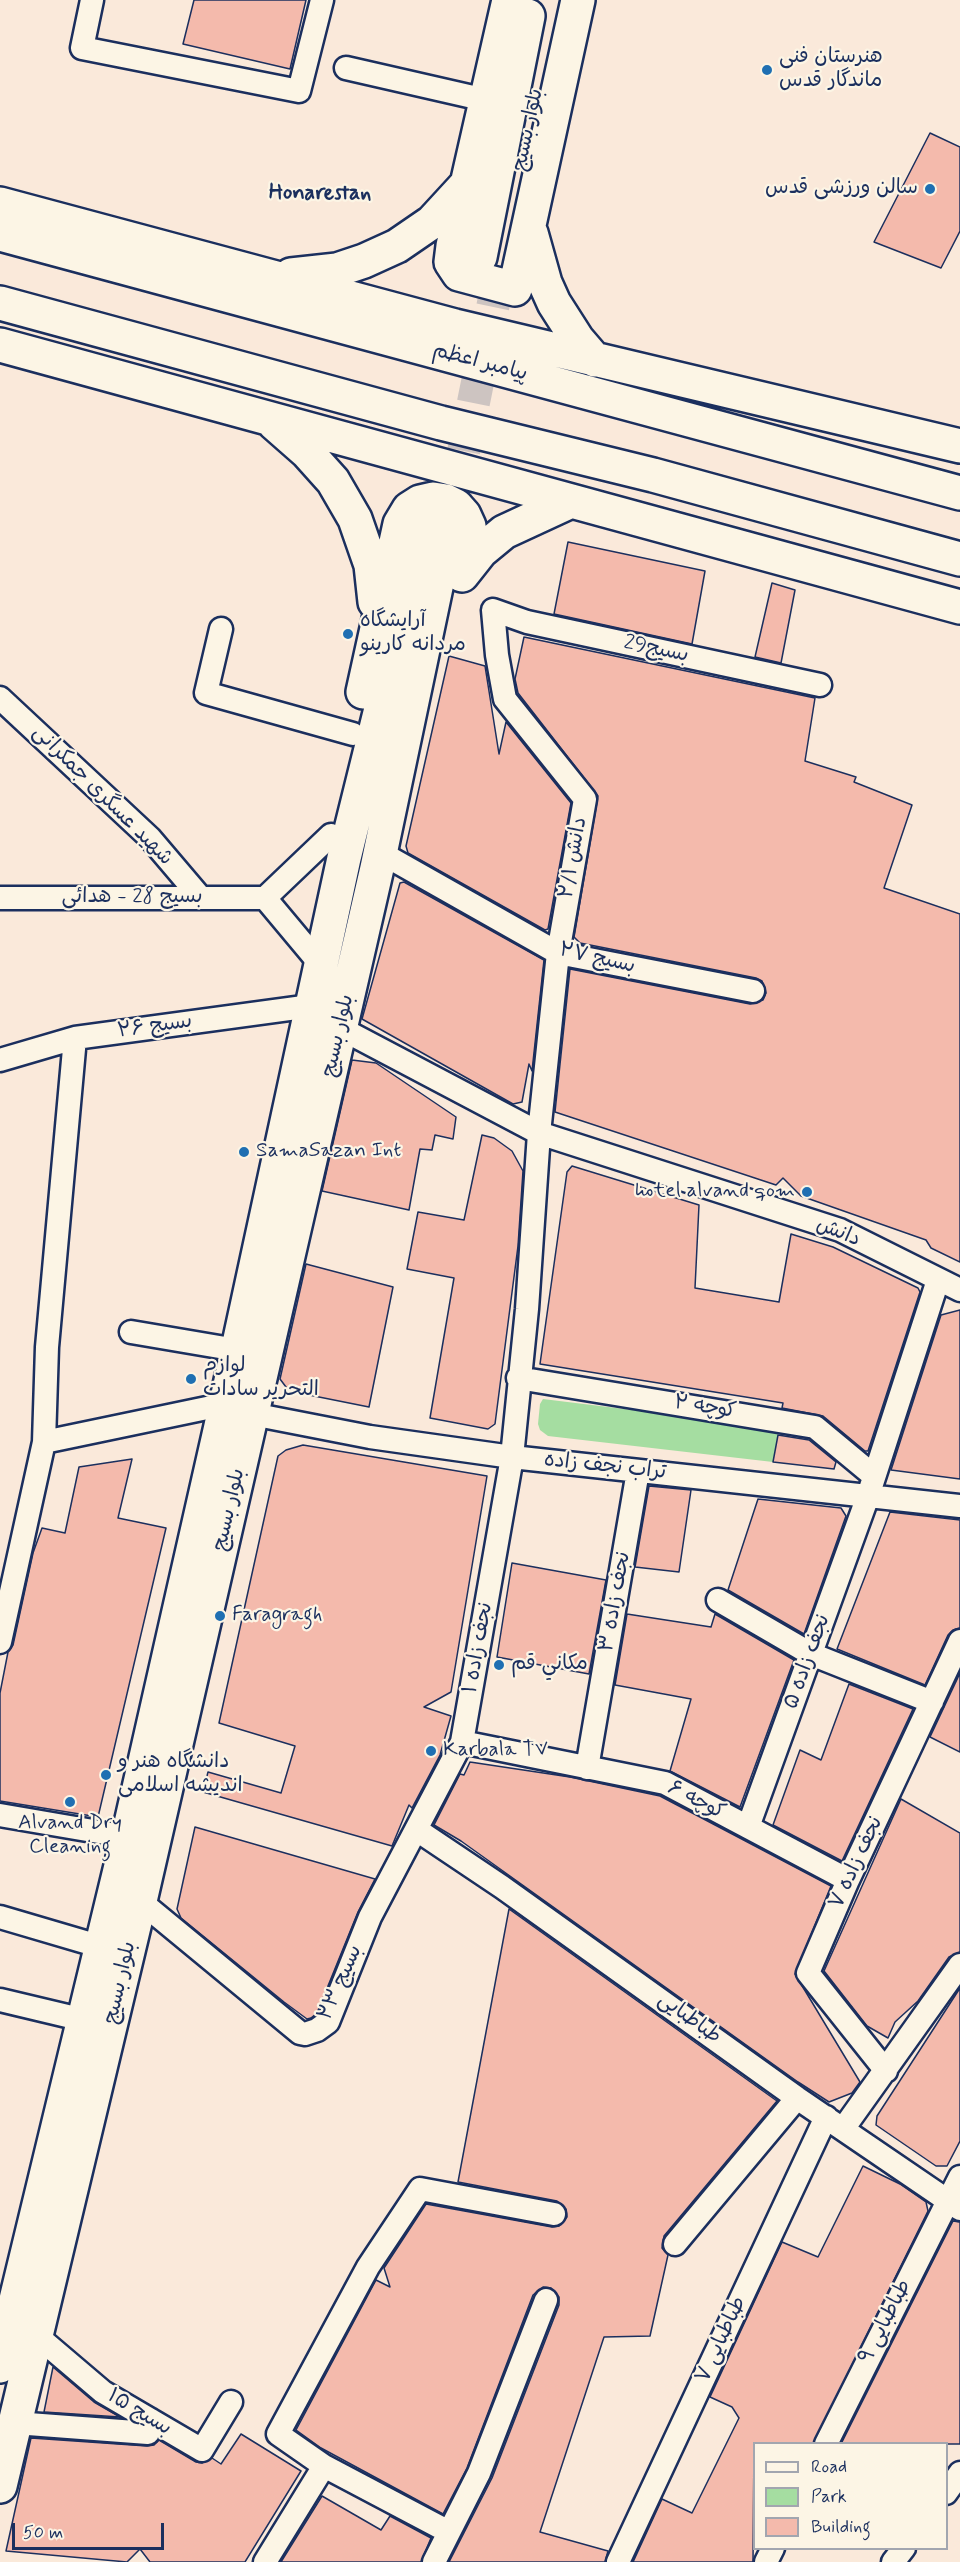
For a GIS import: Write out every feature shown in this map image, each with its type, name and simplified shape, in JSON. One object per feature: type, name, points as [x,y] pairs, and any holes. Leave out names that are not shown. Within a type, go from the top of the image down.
[{"type":"main road","points":[[509,0],[451,262],[459,274],[516,289],[578,0]]},
{"type":"main road","name":"بلوار بسیج","points":[[531,0],[491,259],[557,0]]},
{"type":"main road","points":[[272,277],[337,270],[386,251],[432,222],[467,184]]},
{"type":"main road","points":[[0,204],[272,277],[503,353],[595,360],[960,446]]},
{"type":"main road","points":[[530,229],[545,282],[554,303],[577,339],[595,360]]},
{"type":"main road","name":"پیامبر اعظم","points":[[0,234],[503,353],[680,419],[960,493]]},
{"type":"main road","points":[[0,303],[441,423],[664,478],[960,559]]},
{"type":"main road","points":[[0,345],[960,607]]},
{"type":"main road","points":[[268,418],[307,452],[333,481],[355,519],[371,565],[377,625]]},
{"type":"main road","points":[[338,846],[353,734],[400,524],[409,509],[420,502],[433,499],[446,501],[456,506],[464,515],[469,526],[470,538],[420,756],[398,839],[383,863]]},
{"type":"main road","points":[[461,576],[481,551],[504,532],[572,501]]},
{"type":"main road","name":"بلوار بسیج","points":[[0,2366],[37,2271],[140,1901],[239,1409],[237,1350],[321,964],[338,846],[438,527],[383,863],[239,1409],[128,1837],[84,2020],[47,2231]]},
{"type":"main road","name":"بلوار بسیج","points":[[0,2486],[36,2335],[37,2271]]},
{"type":"street","points":[[92,0],[82,48],[299,91],[322,0]]},
{"type":"street","points":[[346,68],[486,100]]},
{"type":"street","name":"بسیج29","points":[[493,610],[528,622],[820,685]]},
{"type":"street","name":"دانش ۲/۱","points":[[493,610],[497,655],[505,699],[585,799],[558,953],[539,1133],[527,1309]]},
{"type":"street","points":[[221,628],[206,693],[353,734]]},
{"type":"street","name":"شهید عسگری جمکرانی","points":[[0,698],[150,838],[201,898]]},
{"type":"street","points":[[321,964],[265,898],[338,846]]},
{"type":"street","name":"بسیج ۲۷","points":[[383,863],[558,953],[753,991]]},
{"type":"street","name":"بسیج 28 - هدائی","points":[[0,898],[265,898]]},
{"type":"street","name":"بسیج ۲۶","points":[[0,1060],[75,1038],[311,1006]]},
{"type":"street","name":"دانش","points":[[340,1028],[539,1133],[840,1230],[960,1290]]},
{"type":"street","points":[[0,1642],[44,1442],[47,1347],[75,1038]]},
{"type":"street","name":"نجف زاده ۵","points":[[748,1827],[871,1486],[938,1280]]},
{"type":"street","name":"نجف زاده ۱","points":[[417,1830],[462,1742],[512,1457],[518,1378],[527,1309]]},
{"type":"street","points":[[131,1332],[237,1350]]},
{"type":"street","name":"کوچه ۲","points":[[518,1378],[815,1426],[871,1486]]},
{"type":"street","points":[[44,1442],[239,1409]]},
{"type":"street","name":"تراب نجف زاده","points":[[239,1409],[370,1437],[512,1457],[638,1471],[871,1486],[960,1506]]},
{"type":"street","name":"نجف زاده ۳","points":[[587,1768],[638,1471]]},
{"type":"street","points":[[718,1600],[811,1654],[932,1702]]},
{"type":"street","name":"نجف زاده ۷","points":[[886,2071],[808,1973],[848,1880],[960,1641]]},
{"type":"street","name":"کوچه ۶","points":[[462,1742],[665,1783],[848,1880]]},
{"type":"street","points":[[0,1815],[128,1837]]},
{"type":"street","name":"بسیج ۲۳","points":[[140,1901],[300,2033],[305,2034],[317,2030],[328,2022],[370,1917],[417,1830]]},
{"type":"street","name":"طباطبایی","points":[[417,1830],[512,1893],[798,2098],[953,2205]]},
{"type":"street","points":[[0,1917],[102,1947]]},
{"type":"street","name":"طباطبایی ۷","points":[[618,2562],[834,2123],[886,2071],[960,1965]]},
{"type":"street","points":[[0,2000],[84,2020]]},
{"type":"street","points":[[675,2244],[798,2098]]},
{"type":"street","name":"طباطبایی ۹","points":[[827,2442],[953,2205],[960,2177]]},
{"type":"street","points":[[450,2532],[324,2466],[278,2434],[368,2267],[420,2189],[554,2214]]},
{"type":"street","points":[[434,2562],[479,2473],[546,2300]]},
{"type":"street","name":"بسیج ۱۵","points":[[36,2335],[103,2392],[201,2450],[231,2402]]},
{"type":"street","points":[[15,2423],[148,2433],[151,2420]]},
{"type":"street","points":[[265,2562],[324,2466]]},
{"type":"street","points":[[948,2490],[960,2474]]},
{"type":"street","points":[[893,2562],[902,2550]]},
{"type":"green space","points":[[543,1399],[779,1428],[773,1462],[548,1436],[540,1430],[538,1424],[540,1404]]},
{"type":"building","points":[[194,0],[306,0],[290,69],[183,44]]},
{"type":"building","name":"سالن ورزشی قدس","points":[[930,133],[960,147],[960,231],[941,268],[874,242]]},
{"type":"building","points":[[568,542],[705,571],[692,644],[554,614]]},
{"type":"building","points":[[772,583],[795,590],[781,663],[755,657]]},
{"type":"building","points":[[524,637],[815,698],[805,761],[856,777],[854,782],[912,805],[884,888],[960,914],[960,1262],[931,1248],[926,1240],[801,1196],[783,1178],[776,1185],[555,1112],[570,969],[750,1004],[763,1000],[766,993],[762,981],[756,978],[580,943],[574,937],[598,796],[518,693],[515,679]]},
{"type":"building","points":[[449,656],[485,666],[499,754],[506,722],[571,803],[548,929],[545,930],[408,853],[406,846]]},
{"type":"building","points":[[404,882],[544,960],[532,1071],[529,1064],[522,1102],[513,1104],[362,1019],[400,883]]},
{"type":"building","points":[[352,1060],[376,1063],[456,1117],[453,1139],[435,1135],[432,1150],[420,1149],[409,1210],[322,1191]]},
{"type":"building","points":[[482,1135],[494,1138],[512,1151],[523,1171],[518,1246],[495,1424],[488,1429],[430,1418],[454,1278],[407,1269],[418,1212],[464,1220]]},
{"type":"building","points":[[572,1166],[699,1205],[695,1288],[779,1302],[791,1234],[833,1247],[918,1288],[920,1292],[868,1451],[865,1451],[823,1416],[782,1408],[783,1403],[540,1364],[567,1172]]},
{"type":"building","points":[[306,1264],[393,1287],[369,1407],[289,1391],[280,1379]]},
{"type":"building","points":[[960,1310],[960,1479],[891,1470],[941,1315]]},
{"type":"building","points":[[778,1435],[809,1440],[836,1462],[834,1469],[773,1462]]},
{"type":"building","points":[[303,1445],[487,1476],[451,1692],[424,1707],[451,1716],[440,1755],[412,1808],[409,1805],[392,1846],[203,1792],[208,1772],[281,1793],[295,1746],[219,1723],[278,1456],[286,1450]]},
{"type":"building","points":[[132,1459],[118,1518],[166,1528],[98,1817],[0,1801],[0,1693],[33,1553],[42,1528],[65,1533],[79,1467]]},
{"type":"building","points":[[649,1486],[691,1490],[679,1572],[635,1567]]},
{"type":"building","points":[[758,1499],[841,1508],[846,1516],[804,1634],[728,1590]]},
{"type":"building","points":[[890,1512],[960,1520],[960,1628],[948,1635],[925,1685],[837,1649]]},
{"type":"building","points":[[512,1563],[606,1580],[589,1674],[497,1657]]},
{"type":"building","points":[[627,1614],[711,1627],[715,1614],[794,1660],[740,1807],[670,1771],[691,1699],[615,1685]]},
{"type":"building","points":[[960,1673],[960,1752],[930,1737]]},
{"type":"building","points":[[849,1684],[913,1709],[842,1861],[773,1825],[800,1750],[821,1760]]},
{"type":"building","points":[[470,1762],[570,1777],[660,1796],[831,1886],[795,1974],[860,2082],[852,2093],[829,2102],[461,1841],[434,1825],[460,1774],[464,1775]]},
{"type":"building","points":[[901,1799],[960,1833],[960,1952],[949,1957],[918,2001],[895,2022],[888,2038],[867,2026],[824,1971]]},
{"type":"building","points":[[195,1827],[375,1879],[358,1912],[317,2013],[311,2018],[307,2019],[284,2002],[181,1918],[177,1909]]},
{"type":"building","points":[[509,1909],[777,2101],[664,2236],[662,2248],[668,2255],[650,2336],[604,2337],[540,2532],[608,2551],[605,2562],[449,2562],[492,2478],[559,2305],[559,2297],[551,2288],[543,2287],[533,2295],[467,2468],[443,2514],[321,2448],[296,2430],[376,2280],[390,2287],[384,2268],[426,2204],[552,2227],[559,2226],[567,2217],[566,2209],[557,2201],[458,2182]]},
{"type":"building","points":[[960,1988],[960,2141],[947,2166],[936,2166],[876,2125],[877,2116]]},
{"type":"building","points":[[863,2166],[900,2184],[926,2202],[928,2211],[814,2442],[753,2442],[753,2562],[633,2562],[662,2499],[692,2513],[739,2418],[732,2407],[710,2397],[782,2242],[818,2257]]},
{"type":"building","points":[[953,2221],[960,2222],[960,2444],[842,2442]]},
{"type":"building","points":[[53,2367],[94,2402],[120,2417],[44,2412]]},
{"type":"building","points":[[241,2434],[301,2471],[245,2562],[150,2562],[140,2549],[127,2562],[6,2551],[31,2438],[147,2446],[154,2445],[159,2440],[196,2462],[202,2463],[212,2458],[221,2464]]},
{"type":"building","points":[[322,2496],[381,2530],[390,2516],[431,2538],[421,2562],[281,2562]]},
{"type":"tunnel","points":[[454,499],[502,261]]},
{"type":"place","name":"هنرستان فنی ماندگار قدس","points":[[767,70]]},
{"type":"place","name":"سالن ورزشی قدس","points":[[930,189]]},
{"type":"place","name":"آرایشگاه مردانه کارینو","points":[[348,634]]},
{"type":"place","name":"SamaSazan Int","points":[[244,1152]]},
{"type":"place","name":"hotel alvand qom","points":[[807,1192]]},
{"type":"place","name":"لوازم التحریر سادات","points":[[191,1379]]},
{"type":"place","name":"Faragragh","points":[[220,1616]]},
{"type":"place","name":"مكاني قم","points":[[499,1665]]},
{"type":"place","name":"Karbala TV","points":[[431,1751]]},
{"type":"place","name":"دانشگاه هنر و اندیشه اسلامی","points":[[106,1775]]},
{"type":"place","name":"Alvand Dry Cleaning","points":[[70,1802]]},
{"type":"district","name":"Honarestan","points":[[320,194]]}]
